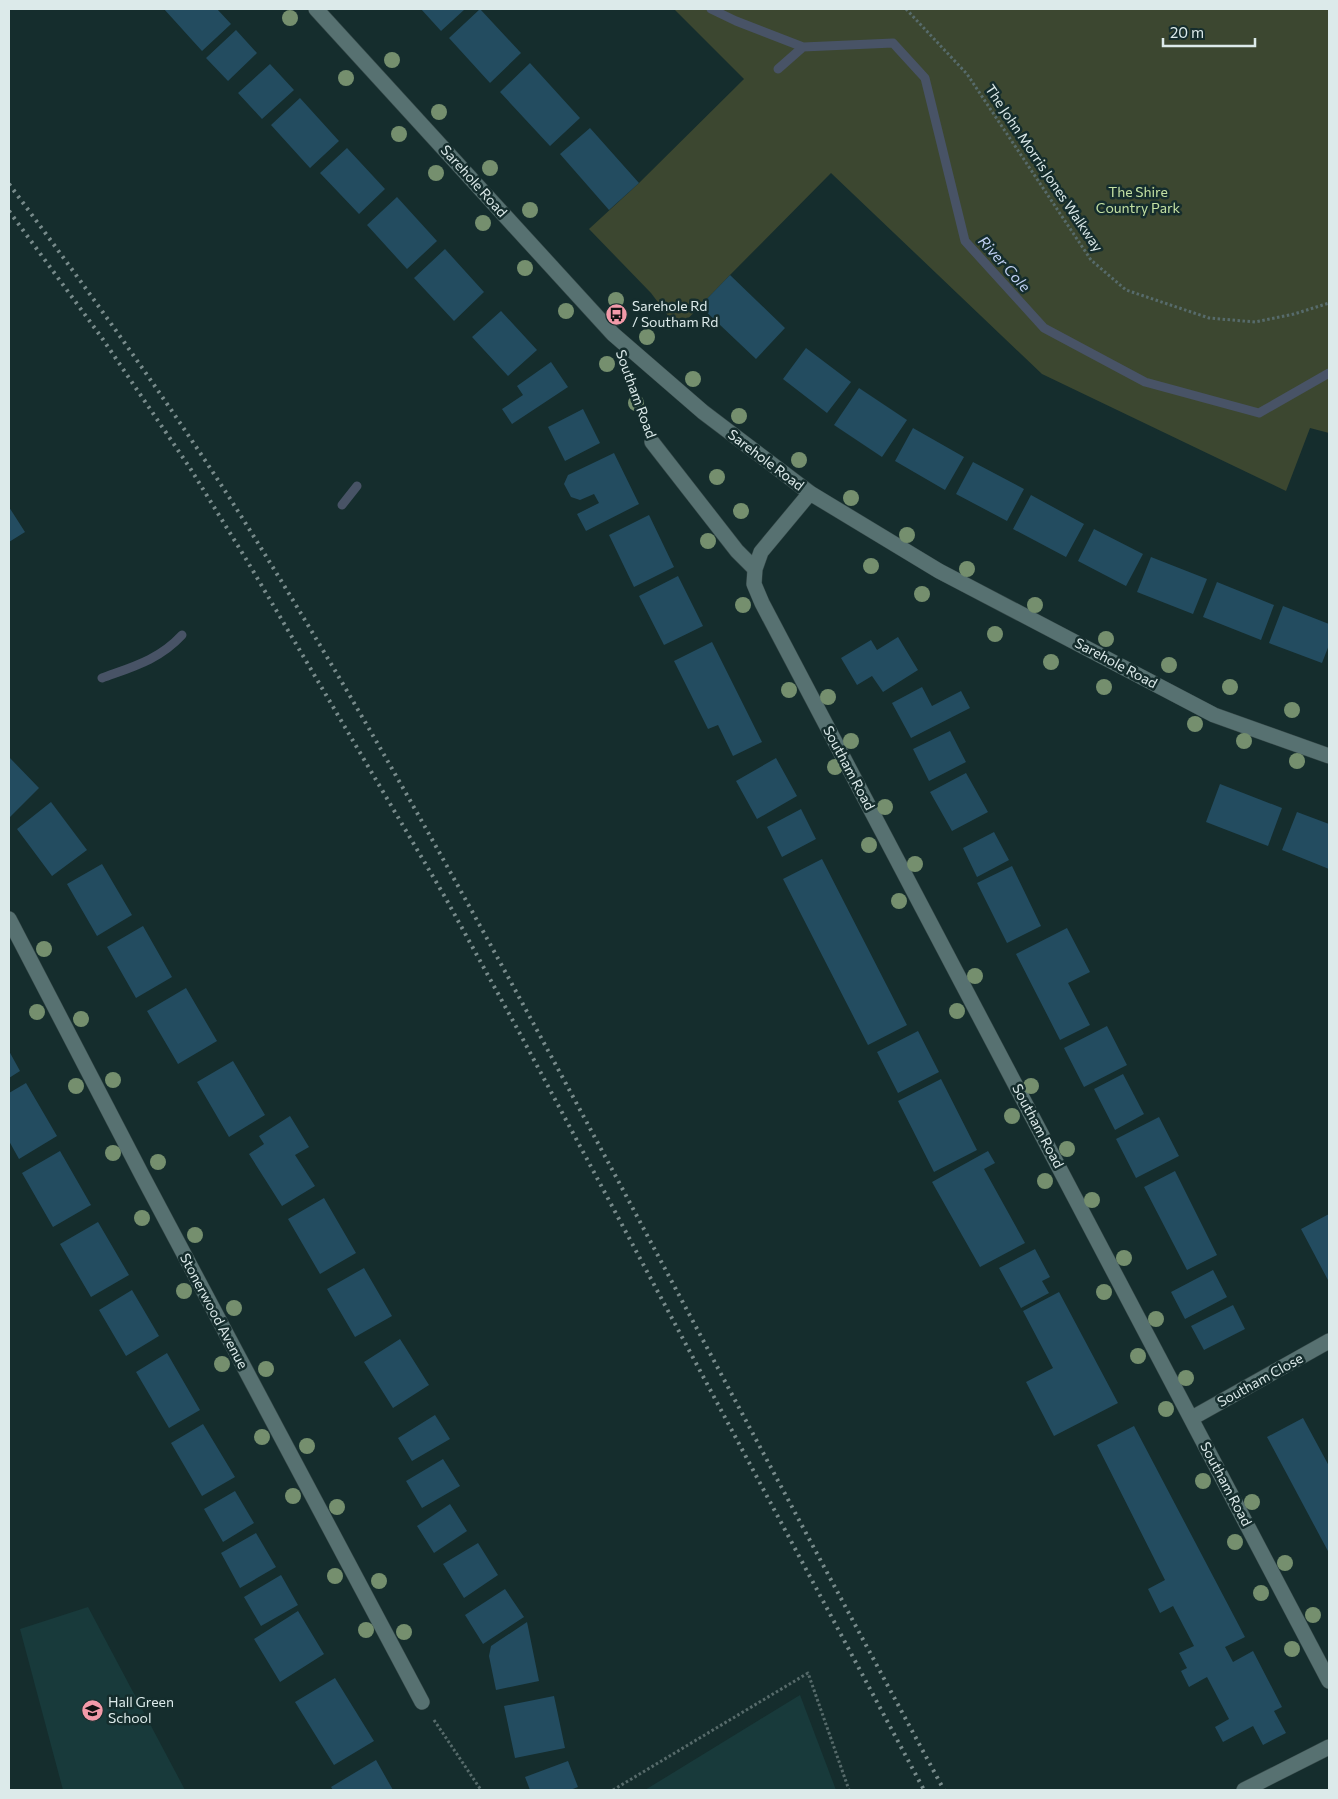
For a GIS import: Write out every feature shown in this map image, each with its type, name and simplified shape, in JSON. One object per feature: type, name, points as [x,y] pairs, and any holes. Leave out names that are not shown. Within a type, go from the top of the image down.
[{"type":"street","name":"Sarehole Road","points":[[316,9],[613,334],[703,412],[810,493],[939,571],[1214,715],[1329,756]]},
{"type":"street","name":"Southam Road","points":[[652,442],[737,551],[755,569],[754,584],[762,603],[1329,1680]]},
{"type":"street","points":[[755,569],[760,552],[810,493]]},
{"type":"street","name":"Stonerwood Avenue","points":[[9,919],[143,1177],[422,1702]]},
{"type":"street","name":"Southam Close","points":[[1192,1418],[1329,1341]]},
{"type":"street","points":[[1244,1790],[1329,1747]]},
{"type":"path","name":"The John Morris Jones Walkway","points":[[906,9],[967,74],[1091,260],[1126,290],[1209,318],[1255,322],[1294,314],[1329,303]]},
{"type":"path","name":"Southam Road","points":[[630,379],[652,442]]},
{"type":"path","points":[[613,1790],[808,1673],[849,1790]]},
{"type":"path","points":[[422,1702],[481,1790]]},
{"type":"shaded area","name":"Hall Green School","points":[[88,1607],[185,1790],[63,1790],[20,1629]]},
{"type":"shaded area","points":[[800,1695],[836,1790],[645,1790]]},
{"type":"green space","name":"The Shire Country Park","points":[[674,9],[1329,9],[1329,433],[1310,428],[1286,491],[1042,374],[831,173],[678,329],[651,293],[589,229],[639,183],[744,79]]},
{"type":"building","points":[[164,9],[217,9],[231,24],[202,51]]},
{"type":"building","points":[[421,9],[465,9],[441,31]]},
{"type":"building","points":[[480,9],[521,53],[490,83],[449,38]]},
{"type":"building","points":[[236,30],[257,53],[228,81],[206,58]]},
{"type":"building","points":[[530,63],[580,118],[550,146],[500,92]]},
{"type":"building","points":[[270,64],[294,90],[262,119],[238,93]]},
{"type":"building","points":[[300,98],[339,141],[310,168],[271,125]]},
{"type":"building","points":[[590,128],[639,183],[609,210],[560,154]]},
{"type":"building","points":[[347,148],[385,189],[359,214],[320,173]]},
{"type":"building","points":[[397,197],[437,241],[407,269],[367,225]]},
{"type":"building","points":[[445,249],[484,292],[454,321],[414,278]]},
{"type":"building","points":[[730,275],[785,328],[756,359],[700,306]]},
{"type":"building","points":[[501,311],[537,350],[508,376],[472,337]]},
{"type":"building","points":[[806,348],[851,382],[827,413],[783,379]]},
{"type":"building","points":[[551,362],[568,387],[512,424],[502,409],[523,395],[517,386]]},
{"type":"building","points":[[859,388],[907,420],[882,457],[834,425]]},
{"type":"building","points":[[583,409],[600,443],[565,461],[548,427]]},
{"type":"building","points":[[913,428],[964,457],[945,490],[895,461]]},
{"type":"building","points":[[614,453],[639,504],[586,531],[577,514],[599,503],[594,494],[580,500],[571,497],[564,484],[568,475]]},
{"type":"building","points":[[973,462],[1024,489],[1007,521],[956,494]]},
{"type":"building","points":[[1031,495],[1084,524],[1066,557],[1013,529]]},
{"type":"building","points":[[9,507],[25,532],[9,542]]},
{"type":"building","points":[[649,515],[674,567],[634,587],[609,535]]},
{"type":"building","points":[[1094,529],[1143,554],[1126,586],[1078,561]]},
{"type":"building","points":[[1151,557],[1207,579],[1193,614],[1137,592]]},
{"type":"building","points":[[678,576],[703,626],[664,645],[639,596]]},
{"type":"building","points":[[1217,582],[1274,605],[1261,640],[1203,617]]},
{"type":"building","points":[[1283,606],[1329,624],[1329,645],[1322,663],[1269,643]]},
{"type":"building","points":[[898,637],[918,670],[883,692],[872,676],[857,685],[841,658],[871,640],[877,650]]},
{"type":"building","points":[[712,642],[762,742],[733,756],[718,725],[708,729],[674,661]]},
{"type":"building","points":[[922,687],[932,706],[961,691],[970,708],[911,738],[892,703]]},
{"type":"building","points":[[950,731],[966,762],[929,781],[913,749]]},
{"type":"building","points":[[9,757],[39,788],[10,817],[9,816]]},
{"type":"building","points":[[776,758],[797,796],[757,819],[736,781]]},
{"type":"building","points":[[966,773],[988,812],[952,831],[930,792]]},
{"type":"building","points":[[1220,784],[1282,808],[1268,846],[1206,822]]},
{"type":"building","points":[[51,802],[87,850],[52,876],[17,829]]},
{"type":"building","points":[[801,809],[816,839],[782,857],[767,827]]},
{"type":"building","points":[[1297,812],[1329,824],[1329,869],[1282,850]]},
{"type":"building","points":[[994,832],[1009,860],[977,877],[963,848]]},
{"type":"building","points":[[822,859],[907,1025],[868,1045],[783,879]]},
{"type":"building","points":[[102,864],[132,915],[97,936],[67,884]]},
{"type":"building","points":[[1012,866],[1041,926],[1007,943],[977,883]]},
{"type":"building","points":[[143,926],[172,977],[136,998],[107,947]]},
{"type":"building","points":[[1067,928],[1090,972],[1068,983],[1090,1025],[1060,1040],[1016,954]]},
{"type":"building","points":[[186,988],[217,1041],[178,1064],[147,1011]]},
{"type":"building","points":[[1107,1026],[1127,1065],[1084,1087],[1064,1048]]},
{"type":"building","points":[[918,1031],[939,1072],[898,1093],[877,1052]]},
{"type":"building","points":[[9,1051],[20,1071],[9,1078]]},
{"type":"building","points":[[233,1061],[265,1115],[229,1137],[197,1082]]},
{"type":"building","points":[[1123,1074],[1144,1114],[1115,1130],[1094,1089]]},
{"type":"building","points":[[941,1079],[977,1150],[934,1172],[898,1101]]},
{"type":"building","points":[[26,1083],[57,1136],[19,1159],[9,1141],[9,1093]]},
{"type":"building","points":[[290,1116],[309,1147],[295,1155],[315,1186],[282,1206],[249,1154],[264,1144],[259,1136]]},
{"type":"building","points":[[1159,1117],[1179,1156],[1136,1178],[1116,1139]]},
{"type":"building","points":[[60,1151],[91,1205],[53,1227],[22,1173]]},
{"type":"building","points":[[988,1151],[995,1163],[984,1169],[1025,1243],[980,1267],[932,1182]]},
{"type":"building","points":[[1175,1171],[1217,1255],[1187,1270],[1144,1187]]},
{"type":"building","points":[[324,1198],[356,1253],[320,1274],[288,1219]]},
{"type":"building","points":[[1329,1214],[1329,1282],[1301,1229]]},
{"type":"building","points":[[98,1222],[129,1275],[91,1297],[60,1244]]},
{"type":"building","points":[[1035,1249],[1050,1277],[1042,1281],[1049,1293],[1021,1308],[999,1268]]},
{"type":"building","points":[[364,1268],[392,1316],[355,1337],[327,1289]]},
{"type":"building","points":[[1213,1270],[1227,1297],[1185,1319],[1171,1292]]},
{"type":"building","points":[[132,1290],[159,1336],[126,1356],[99,1310]]},
{"type":"building","points":[[1059,1292],[1118,1403],[1054,1436],[1026,1382],[1053,1368],[1023,1311]]},
{"type":"building","points":[[1233,1305],[1245,1329],[1204,1350],[1191,1326]]},
{"type":"building","points":[[400,1339],[429,1385],[393,1408],[364,1362]]},
{"type":"building","points":[[167,1353],[200,1410],[169,1428],[136,1372]]},
{"type":"building","points":[[435,1415],[450,1439],[412,1461],[398,1438]]},
{"type":"building","points":[[1303,1418],[1329,1466],[1329,1553],[1267,1437]]},
{"type":"building","points":[[203,1424],[235,1477],[202,1496],[171,1443]]},
{"type":"building","points":[[1134,1426],[1245,1637],[1225,1647],[1233,1662],[1253,1651],[1282,1707],[1274,1711],[1286,1733],[1263,1745],[1253,1726],[1223,1742],[1215,1727],[1229,1719],[1207,1677],[1189,1687],[1181,1671],[1187,1668],[1179,1653],[1194,1646],[1173,1606],[1160,1613],[1148,1589],[1165,1580],[1097,1445]]},
{"type":"building","points":[[443,1459],[460,1486],[422,1508],[406,1481]]},
{"type":"building","points":[[235,1491],[254,1523],[223,1542],[204,1509]]},
{"type":"building","points":[[450,1504],[467,1531],[434,1553],[417,1526]]},
{"type":"building","points":[[256,1533],[276,1567],[240,1588],[221,1553]]},
{"type":"building","points":[[478,1543],[498,1575],[464,1598],[443,1564]]},
{"type":"building","points":[[281,1575],[298,1605],[261,1626],[244,1597]]},
{"type":"building","points":[[505,1589],[524,1617],[483,1644],[465,1615]]},
{"type":"building","points":[[298,1611],[324,1654],[280,1682],[254,1639]]},
{"type":"building","points":[[527,1622],[539,1681],[496,1690],[489,1656],[491,1646]]},
{"type":"building","points":[[335,1678],[374,1741],[334,1765],[295,1702]]},
{"type":"building","points":[[554,1696],[565,1748],[515,1758],[504,1706]]},
{"type":"building","points":[[376,1760],[393,1790],[333,1790],[331,1787]]},
{"type":"building","points":[[568,1761],[578,1787],[570,1790],[530,1790],[525,1777]]},
{"type":"waterway","name":"River Cole","points":[[711,9],[736,21],[803,47],[893,43],[925,78],[965,241],[1044,328],[1145,382],[1259,413],[1329,373]]},
{"type":"waterway","points":[[778,69],[803,47]]},
{"type":"waterway","points":[[342,505],[357,486]]},
{"type":"waterway","points":[[102,678],[154,657],[173,644],[182,635]]},
{"type":"railway","points":[[9,184],[122,339],[203,457],[282,581],[333,667],[432,839],[528,1013],[944,1790]]},
{"type":"railway","points":[[9,211],[102,338],[190,468],[246,559],[445,897],[924,1790]]},
{"type":"place","name":"Sarehole Rd / Southam Rd","points":[[616,314]]},
{"type":"place","name":"Hall Green School","points":[[92,1710]]}]
